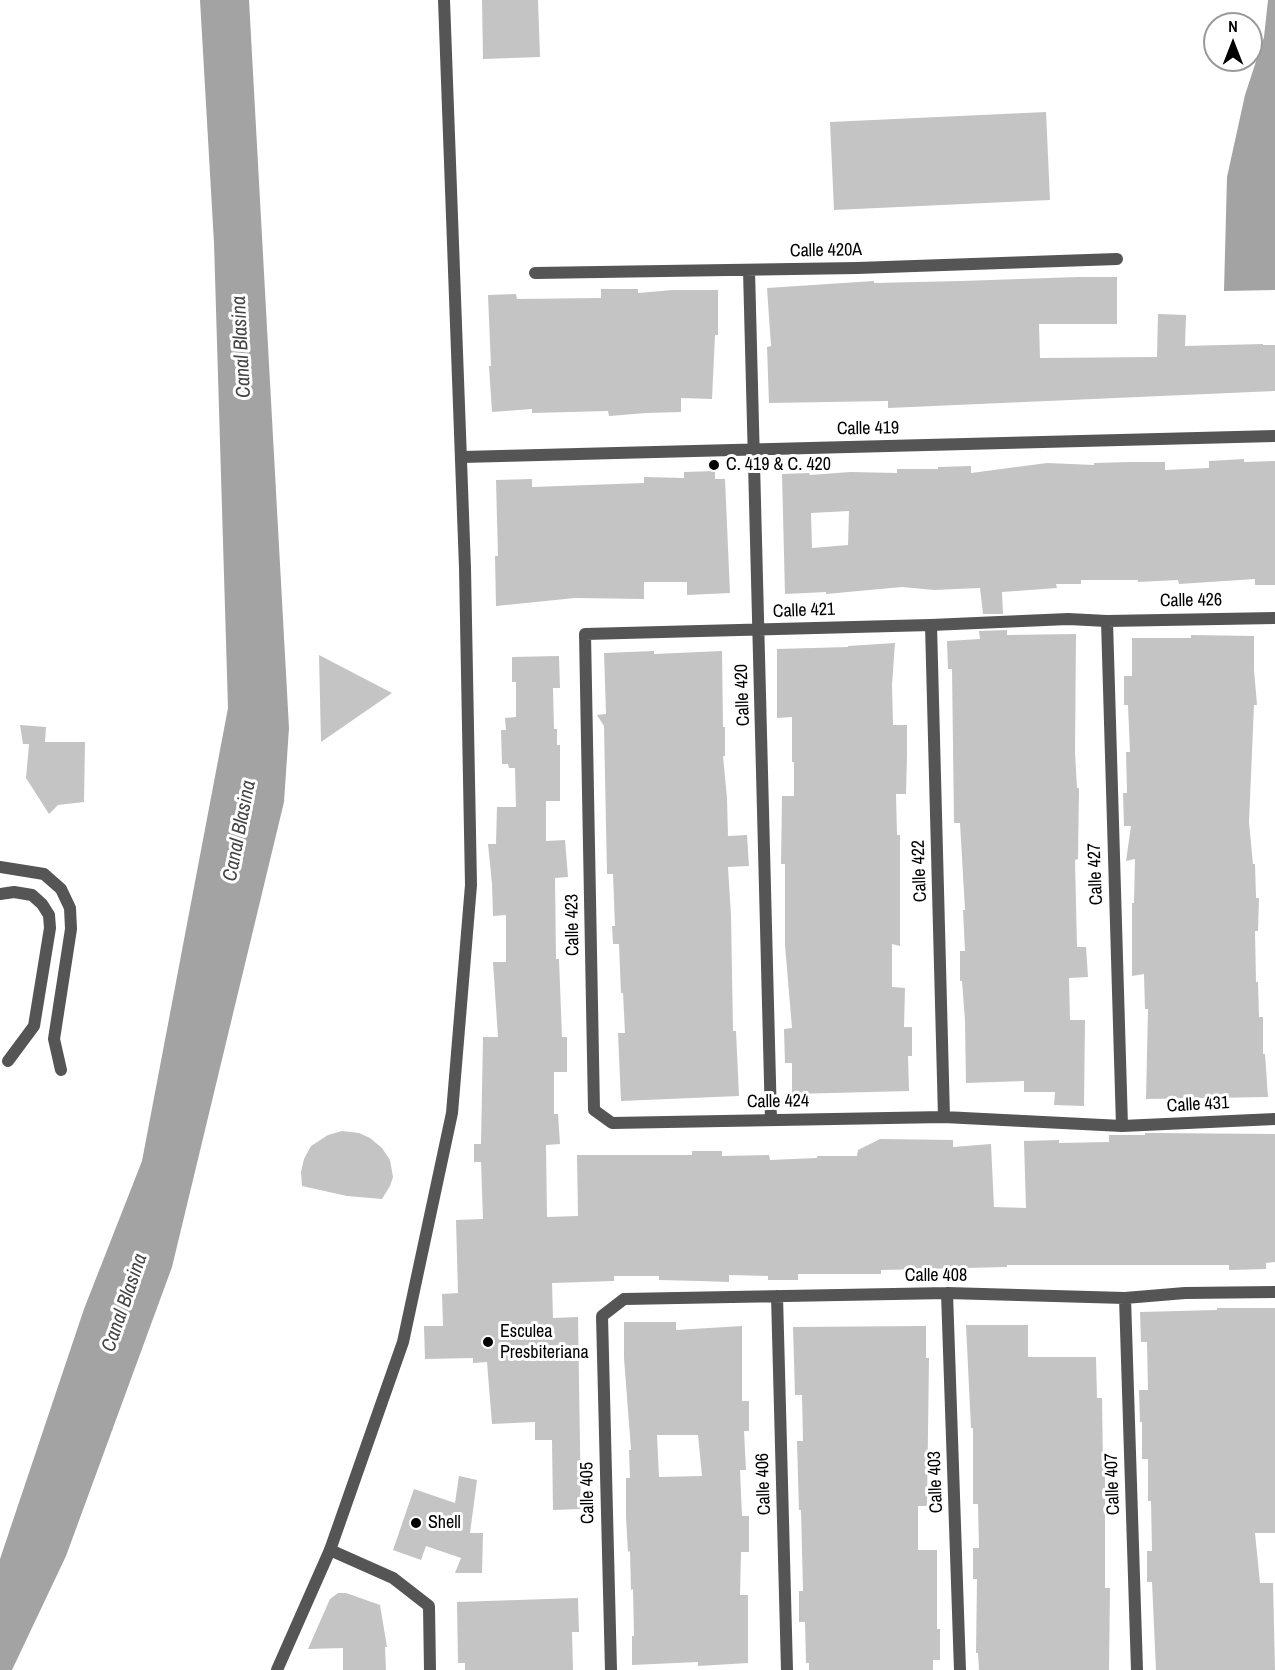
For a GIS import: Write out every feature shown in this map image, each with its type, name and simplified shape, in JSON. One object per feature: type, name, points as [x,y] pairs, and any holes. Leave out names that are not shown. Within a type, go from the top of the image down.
[{"type":"street","points":[[277,1670],[330,1550],[403,1342],[452,1113],[471,885],[462,457],[444,0]]},
{"type":"street","name":"Calle 420A","points":[[535,273],[857,268],[1117,259]]},
{"type":"street","name":"Calle 420","points":[[749,270],[771,1120]]},
{"type":"street","name":"Calle 419","points":[[462,457],[1275,436]]},
{"type":"street","name":"Calle 426","points":[[1107,621],[1275,618]]},
{"type":"street","name":"Calle 421","points":[[587,718],[585,634],[1068,619],[1107,621]]},
{"type":"street","name":"Calle 427","points":[[1107,621],[1122,1126]]},
{"type":"street","name":"Calle 422","points":[[931,625],[944,1117]]},
{"type":"street","name":"Calle 423","points":[[587,718],[594,1110],[612,1123]]},
{"type":"street","points":[[0,867],[44,874],[61,889],[70,908],[71,929],[54,1039],[61,1070]]},
{"type":"street","points":[[0,894],[14,892],[32,895],[49,915],[50,928],[34,1026],[8,1062]]},
{"type":"street","name":"Calle 424","points":[[612,1123],[944,1117],[1122,1126]]},
{"type":"street","name":"Calle 431","points":[[1122,1126],[1275,1119]]},
{"type":"street","name":"Calle 408","points":[[602,1316],[624,1299],[948,1293],[1125,1298],[1185,1293],[1275,1292]]},
{"type":"street","name":"Calle 403","points":[[948,1293],[960,1670]]},
{"type":"street","name":"Calle 406","points":[[777,1296],[787,1670]]},
{"type":"street","name":"Calle 407","points":[[1125,1298],[1137,1670]]},
{"type":"street","name":"Calle 405","points":[[602,1316],[611,1670]]},
{"type":"street","points":[[330,1550],[393,1578],[429,1606],[430,1670]]},
{"type":"water","name":"Canal Blasina","points":[[200,0],[249,0],[289,728],[284,802],[172,1267],[66,1556],[12,1670],[0,1670],[0,1559],[84,1309],[142,1161],[228,708],[214,243]]},
{"type":"water","points":[[1268,0],[1275,0],[1275,290],[1224,291],[1227,177],[1245,95],[1253,72],[1263,72]]},
{"type":"building","points":[[482,0],[538,0],[540,57],[483,59]]},
{"type":"building","points":[[1046,112],[1050,200],[834,210],[830,122]]},
{"type":"building","points":[[1117,277],[1117,324],[1039,324],[1040,358],[1157,357],[1158,314],[1186,315],[1185,346],[1275,345],[1275,391],[888,408],[888,401],[769,403],[767,347],[771,346],[767,288],[874,281],[874,283]]},
{"type":"building","points":[[601,289],[638,289],[638,293],[718,290],[718,335],[715,335],[712,399],[681,398],[681,412],[609,416],[608,411],[532,413],[532,409],[492,412],[488,295],[516,294],[517,299],[601,298]]},
{"type":"building","points":[[1244,459],[1244,462],[1275,461],[1275,585],[1255,585],[1255,579],[1179,584],[1178,580],[1138,582],[1138,580],[1081,580],[1081,584],[1056,584],[1057,588],[1002,592],[1003,614],[983,614],[980,588],[934,590],[902,587],[826,594],[826,592],[785,594],[782,474],[897,473],[897,469],[971,466],[971,473],[1047,463],[1094,465],[1094,463],[1131,462],[1165,462],[1165,470],[1209,468],[1209,461]],"holes":[[[849,511],[848,545],[812,548],[811,513]]]},
{"type":"building","points":[[715,471],[715,479],[725,479],[730,593],[687,595],[687,582],[644,582],[644,599],[575,598],[496,606],[495,556],[498,556],[496,480],[532,479],[532,487],[644,483],[644,477],[684,478],[684,472]]},
{"type":"building","points":[[1007,630],[1007,635],[1076,634],[1075,752],[1077,788],[1079,788],[1078,859],[1075,860],[1077,947],[1086,947],[1088,977],[1069,978],[1070,1020],[1085,1020],[1084,1106],[1054,1105],[1055,1092],[1024,1092],[1024,1081],[966,1083],[965,1021],[962,981],[960,981],[960,951],[965,951],[963,910],[965,910],[960,823],[954,823],[952,669],[948,669],[947,641],[980,639],[979,631]]},
{"type":"building","points":[[1191,635],[1254,636],[1257,705],[1254,705],[1249,822],[1253,864],[1255,864],[1256,898],[1259,898],[1258,931],[1255,931],[1256,982],[1258,982],[1259,1017],[1263,1017],[1263,1054],[1265,1054],[1268,1097],[1146,1099],[1148,1009],[1145,1009],[1144,974],[1132,976],[1132,903],[1134,903],[1135,859],[1126,861],[1131,826],[1124,826],[1123,793],[1127,793],[1126,752],[1130,752],[1128,705],[1124,705],[1124,676],[1132,676],[1132,638],[1191,638]]},
{"type":"building","points":[[895,643],[892,685],[893,725],[907,725],[907,755],[906,794],[896,794],[897,835],[900,835],[900,946],[892,944],[892,987],[905,988],[904,1027],[912,1027],[912,1056],[908,1056],[909,1091],[792,1094],[792,1063],[785,1063],[784,1029],[792,1028],[785,945],[785,864],[781,864],[782,796],[794,796],[794,762],[792,762],[792,717],[777,718],[777,649]]},
{"type":"building","points":[[654,651],[654,654],[722,651],[723,727],[725,727],[725,756],[723,756],[728,836],[747,835],[749,866],[728,867],[733,1031],[736,1031],[739,1096],[621,1101],[618,1033],[625,1033],[623,993],[621,993],[619,944],[613,944],[612,926],[615,926],[613,874],[607,874],[604,726],[597,715],[606,714],[604,653]]},
{"type":"building","points":[[319,655],[392,693],[321,742]]},
{"type":"building","points":[[559,656],[560,688],[553,688],[554,729],[557,729],[557,745],[560,745],[560,801],[546,801],[546,841],[565,840],[568,877],[555,878],[556,959],[559,959],[562,1037],[567,1037],[567,1072],[554,1072],[554,1114],[558,1114],[560,1144],[546,1145],[547,1217],[578,1216],[577,1155],[692,1155],[692,1151],[722,1151],[722,1156],[769,1155],[770,1160],[817,1158],[817,1156],[857,1156],[858,1150],[880,1139],[953,1140],[953,1147],[991,1144],[994,1207],[1026,1208],[1024,1141],[1109,1142],[1109,1135],[1145,1135],[1145,1133],[1275,1134],[1275,1262],[1266,1263],[1266,1269],[1229,1270],[1229,1265],[1007,1265],[1007,1267],[881,1270],[881,1274],[798,1274],[798,1280],[768,1280],[768,1276],[729,1275],[729,1282],[659,1280],[659,1276],[614,1276],[614,1281],[552,1283],[553,1318],[578,1317],[581,1509],[553,1510],[552,1440],[535,1440],[535,1422],[492,1424],[487,1362],[473,1363],[473,1358],[425,1359],[424,1326],[443,1326],[442,1294],[458,1293],[456,1220],[483,1219],[481,1162],[474,1162],[474,1144],[481,1144],[483,1037],[498,1037],[493,962],[506,962],[506,915],[493,916],[488,844],[496,844],[497,807],[516,807],[515,768],[502,764],[501,730],[506,730],[505,718],[516,717],[516,682],[512,682],[512,657]]},
{"type":"building","points":[[20,725],[46,727],[45,742],[85,742],[84,802],[58,805],[49,814],[26,778],[29,744],[23,744]]},
{"type":"building","points":[[342,1131],[359,1133],[370,1138],[382,1148],[390,1160],[393,1177],[382,1199],[347,1196],[302,1186],[301,1172],[304,1159],[311,1146],[328,1135]]},
{"type":"building","points":[[1217,1308],[1275,1308],[1275,1533],[1255,1533],[1260,1583],[1273,1583],[1275,1670],[1156,1670],[1152,1582],[1147,1582],[1147,1551],[1152,1551],[1151,1501],[1148,1501],[1148,1459],[1142,1459],[1139,1390],[1148,1390],[1147,1342],[1141,1342],[1140,1312],[1217,1310]]},
{"type":"building","points":[[624,1322],[676,1322],[676,1330],[742,1326],[742,1401],[749,1401],[749,1431],[744,1431],[746,1470],[740,1470],[742,1516],[749,1516],[749,1552],[741,1552],[740,1595],[748,1595],[748,1663],[698,1666],[698,1662],[632,1665],[633,1589],[631,1590],[626,1517],[626,1478],[630,1478],[629,1450],[631,1450],[624,1358]],"holes":[[[657,1435],[698,1435],[702,1476],[659,1477]]]},
{"type":"building","points":[[966,1325],[1028,1325],[1028,1357],[1096,1357],[1097,1398],[1102,1398],[1103,1467],[1105,1467],[1105,1588],[1110,1588],[1109,1670],[979,1670],[978,1653],[976,1653],[977,1579],[973,1579],[973,1548],[979,1548],[978,1504],[973,1504],[973,1428],[971,1428]]},
{"type":"building","points":[[926,1326],[926,1358],[929,1358],[927,1506],[918,1506],[918,1550],[937,1550],[937,1629],[940,1629],[940,1660],[933,1660],[933,1670],[809,1670],[809,1663],[806,1663],[805,1622],[799,1622],[799,1591],[803,1591],[797,1441],[803,1441],[802,1395],[795,1395],[793,1327]]},
{"type":"building","points":[[459,1476],[477,1480],[470,1533],[483,1533],[482,1573],[455,1573],[461,1558],[426,1546],[421,1560],[393,1550],[414,1489],[455,1503]]},
{"type":"building","points":[[338,1593],[346,1593],[380,1605],[387,1647],[385,1647],[386,1670],[343,1670],[343,1648],[308,1649],[330,1599]]},
{"type":"building","points":[[578,1598],[579,1632],[572,1632],[573,1670],[465,1670],[465,1663],[458,1663],[457,1602]]},
{"type":"place","name":"C. 419 & C. 420","points":[[714,465]]},
{"type":"place","name":"Esculea Presbiteriana","points":[[488,1342]]},
{"type":"place","name":"Shell","points":[[416,1523]]}]
